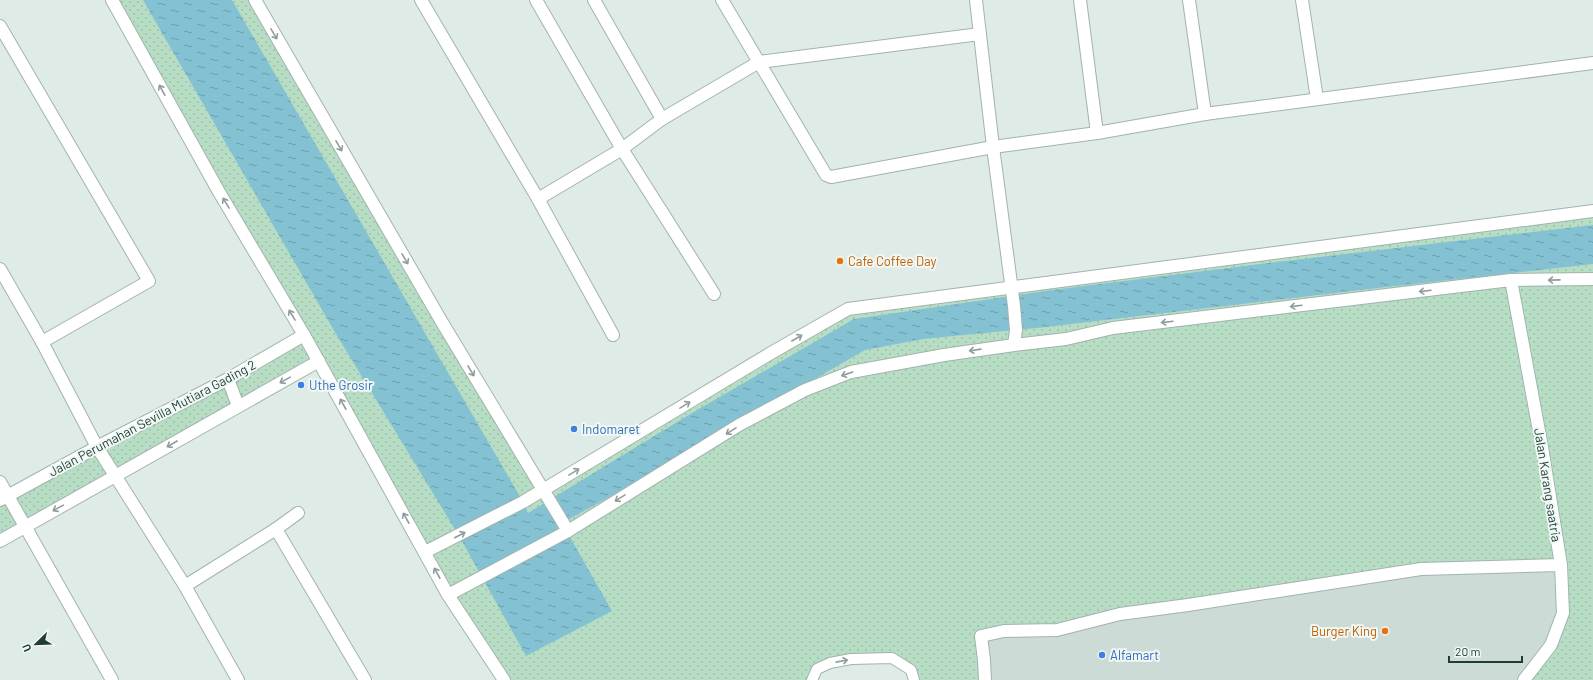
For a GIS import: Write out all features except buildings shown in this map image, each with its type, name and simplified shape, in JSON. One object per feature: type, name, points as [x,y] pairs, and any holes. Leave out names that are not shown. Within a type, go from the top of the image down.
[{"type":"street","points":[[112,0],[220,192],[319,361],[448,595],[504,680]]},
{"type":"street","points":[[255,0],[443,324],[542,491],[568,530]]},
{"type":"street","points":[[421,0],[538,199],[613,335]]},
{"type":"street","points":[[536,0],[622,149],[714,294]]},
{"type":"street","points":[[594,0],[662,119]]},
{"type":"street","points":[[722,0],[828,176],[993,147],[1097,133],[1205,114],[1593,63]]},
{"type":"street","points":[[976,0],[1016,330],[1014,345]]},
{"type":"street","points":[[1080,0],[1097,133]]},
{"type":"street","points":[[1189,0],[1205,114]]},
{"type":"street","points":[[1302,0],[1317,99]]},
{"type":"street","points":[[0,26],[149,281],[42,342]]},
{"type":"street","points":[[538,199],[622,149],[662,119],[759,62],[980,34]]},
{"type":"street","points":[[425,552],[523,502],[771,353],[848,309],[1593,211]]},
{"type":"street","points":[[0,269],[42,342],[97,447],[185,586],[238,680]]},
{"type":"street","points":[[448,595],[568,530],[739,425],[805,390],[851,372],[944,355],[1066,339],[1113,328],[1511,280],[1593,279]]},
{"type":"street","name":"Jalan Karang saatria","points":[[1511,280],[1542,447],[1560,565],[1563,613],[1551,645],[1524,680]]},
{"type":"street","name":"Jalan Perumahan Sevilla Mutiara Gading 2","points":[[4,498],[97,447],[228,379],[304,335]]},
{"type":"street","points":[[0,541],[319,361]]},
{"type":"street","points":[[228,379],[238,406]]},
{"type":"street","points":[[0,482],[4,498],[25,527],[112,680]]},
{"type":"street","points":[[185,586],[298,514]]},
{"type":"street","points":[[276,529],[365,680]]},
{"type":"street","points":[[985,680],[981,636],[1004,632],[1057,630],[1120,614],[1421,569],[1560,565]]},
{"type":"lane","points":[[812,680],[817,668],[830,663],[851,659],[892,658],[911,670],[914,680]]},
{"type":"shaded area","points":[[1561,565],[1563,613],[1524,680],[985,680],[981,636],[1421,569]]},
{"type":"green space","points":[[112,0],[255,0],[543,491],[848,309],[1593,211],[1593,680],[1524,680],[1563,613],[1561,565],[1421,569],[1057,630],[981,636],[985,680],[914,680],[892,658],[831,663],[812,680],[500,680],[319,361],[0,541],[0,500],[304,335]]},
{"type":"water","points":[[143,0],[232,0],[528,513],[692,413],[854,319],[1052,290],[1593,225],[1593,264],[1037,328],[923,339],[865,350],[562,523],[612,611],[526,656],[459,536],[336,334]]},
{"type":"place","name":"Cafe Coffee Day","points":[[840,261]]},
{"type":"place","name":"Uthe Grosir","points":[[301,385]]},
{"type":"place","name":"Indomaret","points":[[574,429]]},
{"type":"place","name":"Burger King","points":[[1385,631]]},
{"type":"place","name":"Alfamart","points":[[1102,655]]}]
